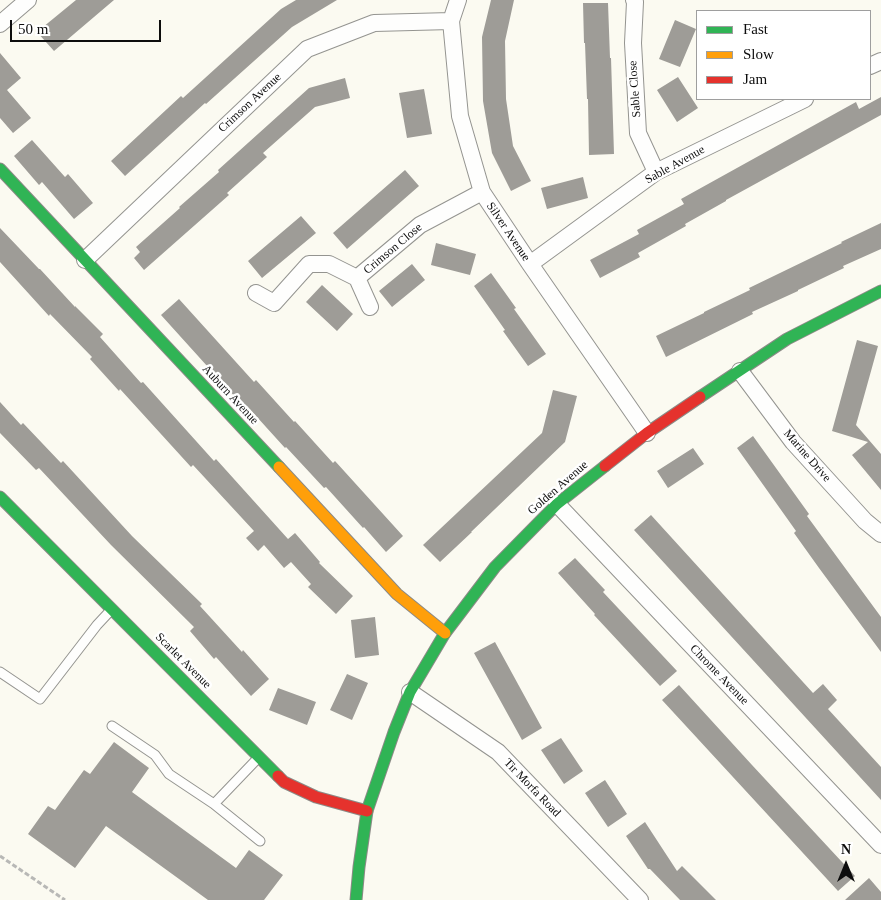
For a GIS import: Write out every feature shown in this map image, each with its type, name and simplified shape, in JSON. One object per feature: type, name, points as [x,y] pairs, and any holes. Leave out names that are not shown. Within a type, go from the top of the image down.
[{"type":"street","points":[[0,24],[28,0]]},
{"type":"street","name":"Silver Avenue","points":[[458,0],[451,21],[460,116],[482,192],[647,433]]},
{"type":"street","name":"Sable Close","points":[[638,1],[633,43],[638,133],[656,172]]},
{"type":"street","name":"Crimson Avenue","points":[[85,260],[307,50],[374,22],[451,21]]},
{"type":"street","name":"Sable Avenue","points":[[530,264],[656,172],[802,100]]},
{"type":"street","name":"Auburn Avenue","points":[[0,169],[396,594],[445,633]]},
{"type":"street","name":"Crimson Close","points":[[357,278],[420,225],[482,192]]},
{"type":"street","name":"Crimson Close","points":[[256,293],[274,303],[309,264],[329,264],[357,278],[370,307]]},
{"type":"street","name":"Golden Avenue","points":[[356,900],[366,811],[410,692],[445,633],[495,567],[557,504],[647,433],[787,339],[881,291]]},
{"type":"street","name":"Marine Drive","points":[[740,371],[793,442],[865,521],[881,534]]},
{"type":"street","name":"Scarlet Avenue","points":[[0,496],[284,782],[316,797],[366,811]]},
{"type":"street","name":"Chrome Avenue","points":[[557,504],[881,845]]},
{"type":"street","name":"Tir Morfa Road","points":[[410,692],[498,752],[640,900]]},
{"type":"lane","points":[[0,672],[40,699],[97,625],[112,609]]},
{"type":"lane","points":[[112,726],[155,755],[169,774],[214,804],[260,841]]},
{"type":"lane","points":[[214,804],[259,757]]},
{"type":"path","points":[[0,856],[65,900]]},
{"type":"building","points":[[76,0],[114,0],[54,51],[37,32]]},
{"type":"building","points":[[296,0],[337,0],[292,27],[125,176],[111,161],[181,96],[183,98],[281,9]]},
{"type":"building","points":[[491,0],[514,0],[505,41],[506,99],[513,146],[531,181],[511,191],[492,153],[483,101],[482,37]]},
{"type":"building","points":[[583,3],[608,3],[614,154],[589,155]]},
{"type":"building","points":[[675,20],[696,29],[680,67],[659,59]]},
{"type":"building","points":[[0,53],[21,78],[7,90],[31,118],[13,133],[0,118]]},
{"type":"building","points":[[678,77],[698,108],[677,122],[657,90]]},
{"type":"building","points":[[345,78],[350,98],[315,107],[263,153],[267,157],[227,193],[229,195],[144,270],[134,258],[140,252],[136,247],[309,88]]},
{"type":"building","points":[[424,89],[432,134],[407,138],[399,93]]},
{"type":"building","points":[[881,97],[881,115],[726,200],[685,224],[686,226],[638,253],[640,257],[600,278],[590,260],[639,234],[637,230],[684,204],[681,199],[856,102],[859,109]]},
{"type":"building","points":[[32,140],[65,177],[68,174],[93,203],[74,219],[42,182],[39,185],[14,156]]},
{"type":"building","points":[[405,170],[419,186],[347,249],[333,233]]},
{"type":"building","points":[[583,177],[588,198],[547,209],[541,188]]},
{"type":"building","points":[[301,216],[316,233],[262,278],[248,261]]},
{"type":"building","points":[[881,223],[881,249],[843,266],[844,268],[752,312],[753,314],[666,357],[656,336]]},
{"type":"building","points":[[0,228],[103,334],[100,337],[141,383],[143,382],[214,461],[216,459],[288,539],[295,533],[319,563],[353,596],[336,614],[308,587],[311,584],[291,562],[284,568],[264,545],[258,551],[246,538],[254,531],[193,465],[191,467],[120,389],[119,391],[90,359],[92,357],[50,314],[49,316],[0,262]]},
{"type":"building","points":[[436,243],[476,254],[470,275],[431,265]]},
{"type":"building","points":[[412,264],[425,280],[392,307],[379,291]]},
{"type":"building","points":[[491,273],[546,354],[528,366],[474,286]]},
{"type":"building","points":[[322,285],[353,314],[337,331],[306,302]]},
{"type":"building","points":[[179,299],[254,382],[256,380],[333,463],[335,461],[403,536],[386,552],[247,406],[245,408],[161,315]]},
{"type":"building","points":[[857,340],[878,346],[856,425],[881,454],[881,490],[852,455],[868,442],[832,431]]},
{"type":"building","points":[[553,390],[577,396],[565,442],[440,562],[423,545],[542,433]]},
{"type":"building","points":[[0,402],[61,463],[63,461],[132,536],[202,604],[200,606],[269,679],[251,696],[216,657],[214,659],[190,631],[194,627],[111,545],[39,468],[36,470],[0,433]]},
{"type":"building","points":[[753,436],[809,514],[807,516],[881,617],[881,652],[794,533],[796,531],[737,448]]},
{"type":"building","points":[[693,448],[704,464],[668,488],[657,471]]},
{"type":"building","points":[[651,515],[813,693],[823,684],[837,700],[828,709],[881,767],[881,800],[634,530]]},
{"type":"building","points":[[575,558],[605,590],[603,592],[677,671],[660,686],[558,573]]},
{"type":"building","points":[[375,617],[379,655],[355,658],[351,620]]},
{"type":"building","points":[[495,642],[542,728],[522,740],[474,653]]},
{"type":"building","points":[[347,674],[368,683],[352,720],[330,710]]},
{"type":"building","points":[[679,685],[855,876],[838,891],[662,700]]},
{"type":"building","points":[[278,688],[316,702],[307,725],[269,710]]},
{"type":"building","points":[[561,738],[583,771],[564,784],[541,750]]},
{"type":"building","points":[[114,742],[149,768],[132,792],[236,868],[249,850],[283,875],[264,900],[208,900],[106,826],[75,868],[28,834],[48,806],[55,810],[84,770],[90,774]]},
{"type":"building","points":[[605,780],[627,814],[608,827],[585,793]]},
{"type":"building","points":[[645,822],[677,871],[682,866],[716,900],[680,900],[648,869],[626,836]]},
{"type":"building","points":[[869,878],[881,892],[881,900],[845,900]]},
{"type":"traffic: fast","points":[[0,169],[279,467]]},
{"type":"traffic: fast","points":[[700,397],[787,339],[881,291]]},
{"type":"traffic: fast","points":[[356,900],[367,811],[410,692],[445,633],[495,567],[557,504],[605,466]]},
{"type":"traffic: fast","points":[[0,497],[278,776]]},
{"type":"traffic: slow","points":[[279,467],[397,594],[445,633]]},
{"type":"traffic: jam","points":[[605,466],[647,433],[700,397]]},
{"type":"traffic: jam","points":[[278,776],[284,782],[316,797],[367,811]]}]
